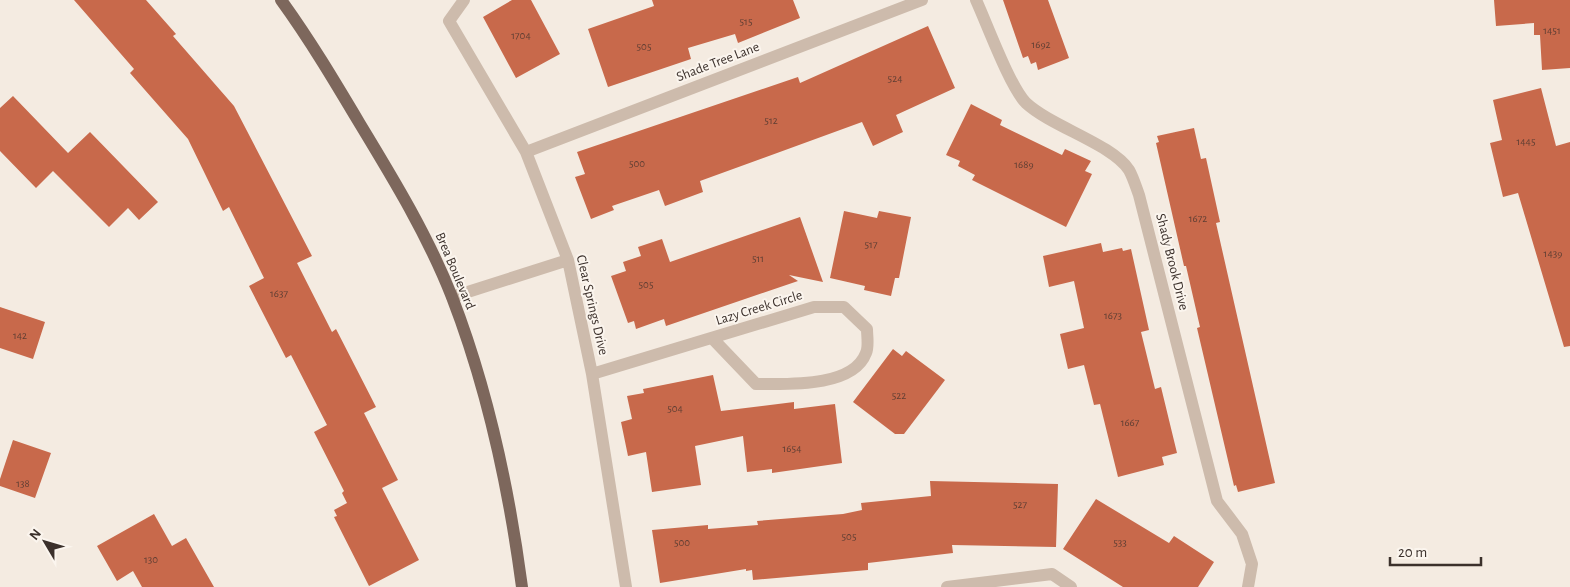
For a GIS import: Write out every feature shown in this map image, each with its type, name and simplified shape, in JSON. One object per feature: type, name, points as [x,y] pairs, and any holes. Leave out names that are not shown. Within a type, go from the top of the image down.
[{"type":"main road","name":"Brea Boulevard","points":[[281,0],[304,32],[410,205],[452,297],[486,399],[513,519],[522,587]]},
{"type":"street","name":"Clear Springs Drive","points":[[464,0],[449,21],[526,152],[568,260],[592,374],[626,587]]},
{"type":"street","name":"Shade Tree Lane","points":[[526,152],[922,0]]},
{"type":"street","name":"Shady Brook Drive","points":[[976,0],[1014,83],[1026,102],[1049,120],[1109,152],[1129,169],[1139,195],[1217,501],[1242,534],[1252,564],[1248,587]]},
{"type":"street","points":[[452,297],[568,260]]},
{"type":"street","name":"Lazy Creek Circle","points":[[592,374],[814,307],[844,307],[867,329],[867,352],[854,369],[817,384],[756,384],[712,338]]},
{"type":"street","points":[[946,587],[1052,574],[1071,587]]},
{"type":"building","points":[[74,0],[146,0],[176,34],[173,36],[234,106],[312,256],[297,263],[332,332],[336,329],[376,407],[364,413],[398,480],[382,488],[419,560],[369,586],[334,517],[337,516],[334,510],[347,503],[342,493],[344,491],[314,432],[327,425],[291,355],[286,358],[249,286],[264,278],[229,207],[223,211],[188,139],[130,73],[134,69]]},
{"type":"building","points":[[512,0],[531,0],[560,54],[516,78],[483,17]]},
{"type":"building","points":[[652,0],[793,0],[800,18],[738,43],[735,34],[688,48],[691,59],[608,87],[588,29],[654,6]]},
{"type":"building","points":[[1003,0],[1048,0],[1069,58],[1038,70],[1036,62],[1031,64],[1028,56],[1023,58]]},
{"type":"building","points":[[1494,0],[1570,0],[1570,68],[1542,70],[1540,35],[1534,35],[1534,23],[1496,26]]},
{"type":"building","points":[[928,26],[955,88],[896,115],[903,132],[873,146],[862,122],[700,181],[703,192],[665,206],[659,190],[612,206],[614,210],[591,219],[575,177],[585,174],[577,152],[798,77],[800,83]]},
{"type":"building","points":[[1541,88],[1556,146],[1570,142],[1570,346],[1564,347],[1518,193],[1503,197],[1490,143],[1502,140],[1493,100]]},
{"type":"building","points":[[13,96],[68,153],[90,132],[158,202],[139,220],[128,208],[109,227],[53,171],[36,188],[0,151],[0,108]]},
{"type":"building","points":[[971,104],[1002,120],[1000,125],[1062,155],[1065,149],[1091,161],[1085,171],[1092,174],[1066,227],[972,180],[975,175],[958,166],[960,161],[946,155]]},
{"type":"building","points":[[1194,128],[1201,159],[1206,158],[1220,222],[1216,223],[1275,483],[1238,492],[1236,485],[1234,486],[1197,328],[1200,327],[1156,143],[1159,142],[1157,136]]},
{"type":"building","points":[[844,211],[877,218],[879,211],[911,217],[899,278],[895,278],[891,296],[864,290],[865,286],[830,278]]},
{"type":"building","points":[[800,217],[823,282],[789,275],[798,281],[666,326],[664,319],[636,329],[634,321],[628,323],[611,276],[626,271],[623,262],[641,256],[638,247],[662,239],[670,262]]},
{"type":"building","points":[[1101,243],[1103,252],[1122,248],[1123,251],[1131,249],[1149,330],[1141,332],[1155,389],[1161,387],[1177,453],[1162,457],[1164,465],[1118,477],[1100,404],[1094,405],[1084,365],[1068,369],[1060,334],[1084,328],[1074,281],[1049,287],[1043,256]]},
{"type":"building","points":[[0,307],[45,322],[33,359],[0,348]]},
{"type":"building","points":[[893,349],[902,356],[906,351],[945,380],[904,434],[895,434],[853,402]]},
{"type":"building","points":[[713,375],[721,411],[794,402],[794,409],[835,404],[842,463],[772,473],[772,469],[747,472],[743,436],[695,446],[701,485],[652,492],[646,452],[628,456],[621,422],[632,419],[627,396],[644,393],[643,389]]},
{"type":"building","points":[[13,440],[51,453],[35,498],[0,486],[0,479]]},
{"type":"building","points":[[930,481],[1058,484],[1056,547],[952,545],[953,553],[868,563],[868,570],[753,580],[752,570],[746,571],[746,569],[660,583],[652,530],[708,525],[708,529],[758,525],[757,521],[843,514],[862,510],[861,503],[931,496]]},
{"type":"building","points":[[1096,499],[1169,543],[1174,536],[1214,562],[1198,587],[1123,587],[1063,549]]},
{"type":"building","points":[[154,514],[172,546],[186,538],[214,587],[142,587],[133,571],[117,581],[97,546]]}]
